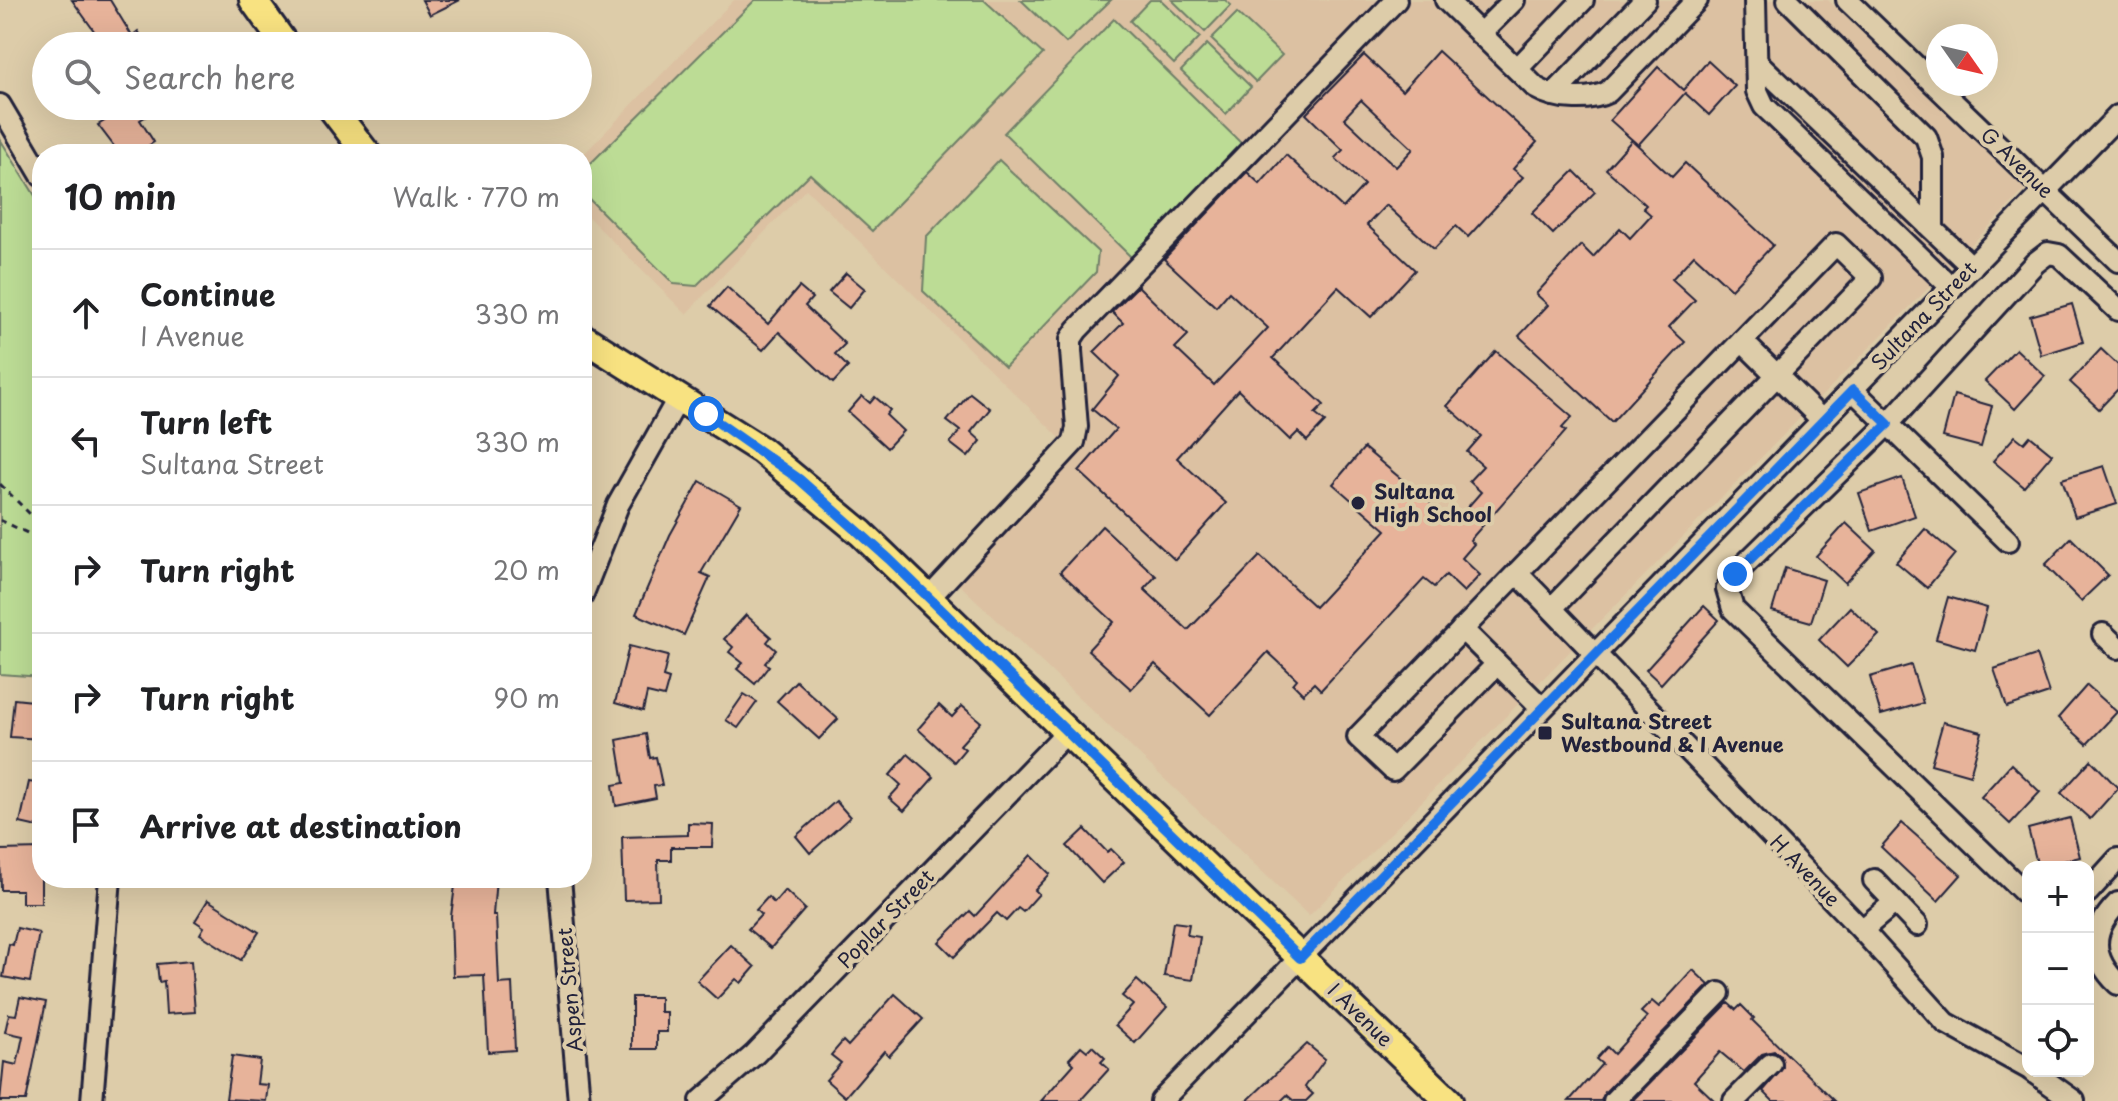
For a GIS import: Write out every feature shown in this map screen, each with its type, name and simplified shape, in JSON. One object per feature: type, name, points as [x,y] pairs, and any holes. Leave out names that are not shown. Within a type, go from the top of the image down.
[{"type":"main road","points":[[253,0],[276,32]]},
{"type":"main road","points":[[341,120],[359,144]]},
{"type":"main road","name":"I Avenue","points":[[592,343],[679,397],[799,479],[929,598],[1449,1101]]},
{"type":"street","points":[[929,598],[1074,442],[1077,427],[1071,339],[1077,330],[1396,0]]},
{"type":"street","points":[[1480,34],[1514,0]]},
{"type":"street","points":[[1517,69],[1583,0]]},
{"type":"street","points":[[1553,95],[1645,0]]},
{"type":"street","points":[[1448,1],[1536,88],[1553,95],[1596,98],[1608,92],[1697,0]]},
{"type":"street","points":[[1755,0],[1757,91],[1764,106],[1952,288]]},
{"type":"street","points":[[1788,0],[1926,137],[1933,157],[1933,229]]},
{"type":"street","name":"G Avenue","points":[[1847,0],[2118,261]]},
{"type":"street","points":[[1757,62],[1972,267]]},
{"type":"street","points":[[0,105],[32,159]]},
{"type":"street","name":"Sultana Street","points":[[1161,1101],[2118,116]]},
{"type":"street","points":[[1497,664],[1393,770],[1358,737],[1836,244],[1871,278],[1552,608]]},
{"type":"street","points":[[2022,890],[1733,609],[1726,597],[1735,574],[1888,424],[2035,263],[2048,253],[2059,255],[2118,310]]},
{"type":"street","points":[[1742,341],[1823,421]]},
{"type":"street","points":[[1853,390],[2008,541]]},
{"type":"street","points":[[592,571],[618,505],[679,397]]},
{"type":"street","name":"H Avenue","points":[[1517,573],[1862,930],[1946,1023],[2022,1066]]},
{"type":"street","points":[[1462,629],[1542,708]]},
{"type":"street","name":"Poplar Street","points":[[701,1101],[755,1054],[1067,732]]},
{"type":"street","points":[[2094,885],[2118,859]]},
{"type":"street","points":[[1874,880],[1917,925]]},
{"type":"street","points":[[92,1101],[109,888]]},
{"type":"street","name":"Aspen Street","points":[[561,888],[579,1101]]},
{"type":"street","points":[[1862,930],[1895,902]]},
{"type":"street","points":[[2118,903],[2101,925],[2096,949],[2102,968],[2118,984]]},
{"type":"street","points":[[1614,1101],[1719,993]]},
{"type":"street","points":[[1734,1101],[1771,1064]]},
{"type":"street","name":"H Avenue","points":[[2040,1077],[2074,1101]]},
{"type":"path","points":[[0,484],[32,516]]},
{"type":"path","points":[[0,520],[32,535]]},
{"type":"shaded area","name":"Sultana High School","points":[[734,0],[1828,0],[2025,190],[1309,916],[941,567],[1061,439],[806,189],[686,314],[592,221],[592,146]]},
{"type":"green space","points":[[755,0],[984,0],[1043,54],[872,231],[810,174],[696,286],[674,284],[592,202],[592,162]]},
{"type":"green space","points":[[1021,0],[1111,0],[1066,43]]},
{"type":"green space","points":[[1150,0],[1161,0],[1200,37],[1174,64],[1130,21]]},
{"type":"green space","points":[[1172,0],[1225,0],[1231,5],[1205,32]]},
{"type":"green space","points":[[1237,13],[1282,55],[1256,82],[1211,39]]},
{"type":"green space","points":[[1114,19],[1242,144],[1131,257],[1004,133]]},
{"type":"green space","points":[[1207,44],[1251,87],[1226,114],[1181,71]]},
{"type":"green space","points":[[0,139],[32,191],[32,676],[0,674]]},
{"type":"green space","points":[[999,160],[1098,252],[1096,272],[1005,367],[923,291],[926,237]]},
{"type":"building","points":[[72,0],[110,0],[130,32],[95,32]]},
{"type":"building","points":[[422,0],[460,0],[430,15]]},
{"type":"building","points":[[1438,51],[1537,142],[1513,169],[1523,177],[1468,237],[1456,226],[1434,249],[1386,205],[1367,225],[1415,270],[1371,317],[1338,287],[1273,358],[1324,405],[1315,414],[1325,422],[1307,441],[1298,432],[1290,440],[1238,390],[1177,458],[1226,503],[1175,560],[1079,471],[1116,429],[1092,409],[1119,376],[1094,352],[1123,323],[1112,312],[1138,286],[1188,335],[1175,348],[1214,385],[1268,328],[1229,292],[1216,307],[1164,259],[1247,172],[1260,184],[1286,155],[1343,208],[1364,185],[1335,158],[1343,150],[1306,114],[1364,55],[1402,91]],"holes":[[[1361,100],[1413,149],[1396,167],[1344,118]]]},
{"type":"building","points":[[1708,61],[1735,86],[1709,115],[1685,93],[1638,145],[1610,120],[1658,67],[1683,90]]},
{"type":"building","points":[[106,120],[140,120],[154,142],[112,144],[98,125]]},
{"type":"building","points":[[1632,140],[1672,177],[1685,163],[1773,245],[1731,289],[1694,255],[1672,279],[1695,300],[1669,327],[1685,342],[1612,422],[1519,336],[1548,305],[1536,294],[1581,245],[1593,257],[1620,228],[1630,238],[1651,215],[1643,208],[1646,205],[1606,169]]},
{"type":"building","points":[[1574,171],[1595,192],[1553,234],[1532,213]]},
{"type":"building","points":[[846,273],[865,289],[849,308],[829,292]]},
{"type":"building","points":[[727,287],[768,324],[799,287],[812,298],[805,306],[845,344],[835,354],[848,367],[833,383],[779,332],[763,350],[710,306]]},
{"type":"building","points":[[2072,304],[2083,342],[2041,355],[2030,316]]},
{"type":"building","points":[[2016,349],[2045,376],[2015,409],[1985,381]]},
{"type":"building","points":[[2101,349],[2118,365],[2118,389],[2099,409],[2070,382]]},
{"type":"building","points":[[1496,351],[1572,417],[1562,428],[1566,431],[1470,540],[1474,544],[1462,558],[1480,575],[1464,592],[1446,575],[1434,587],[1424,579],[1321,690],[1314,683],[1303,694],[1293,684],[1297,679],[1268,652],[1210,715],[1155,664],[1131,689],[1088,650],[1114,622],[1060,572],[1102,526],[1156,576],[1144,589],[1188,630],[1260,556],[1315,607],[1386,530],[1333,484],[1364,448],[1454,523],[1481,492],[1469,481],[1483,466],[1467,452],[1481,436],[1447,406]]},
{"type":"building","points":[[970,393],[990,409],[971,432],[981,441],[968,457],[950,443],[960,431],[947,421]]},
{"type":"building","points":[[1954,395],[1992,406],[1981,447],[1943,437]]},
{"type":"building","points":[[862,396],[870,403],[875,397],[890,410],[886,415],[903,431],[887,448],[848,412]]},
{"type":"building","points":[[2015,436],[2024,443],[2030,436],[2052,454],[2024,487],[1993,461]]},
{"type":"building","points":[[2104,466],[2117,504],[2075,517],[2062,479]]},
{"type":"building","points":[[1902,478],[1915,516],[1872,531],[1859,493]]},
{"type":"building","points":[[700,481],[741,505],[701,573],[710,577],[684,635],[636,614],[670,535]]},
{"type":"building","points":[[1846,523],[1875,550],[1845,583],[1816,556]]},
{"type":"building","points":[[1925,529],[1955,554],[1927,588],[1896,562]]},
{"type":"building","points":[[2071,538],[2108,575],[2081,601],[2045,565]]},
{"type":"building","points":[[1785,568],[1824,580],[1811,622],[1772,611]]},
{"type":"building","points":[[1948,597],[1987,608],[1975,650],[1936,639]]},
{"type":"building","points":[[1704,606],[1719,620],[1661,684],[1646,670]]},
{"type":"building","points":[[1850,607],[1879,635],[1847,667],[1819,640]]},
{"type":"building","points":[[746,615],[771,637],[767,642],[776,650],[765,663],[769,666],[755,684],[737,669],[743,663],[729,652],[733,647],[724,639]]},
{"type":"building","points":[[629,646],[668,656],[663,677],[669,679],[664,697],[647,693],[643,711],[615,703]]},
{"type":"building","points":[[2036,655],[2049,693],[2007,707],[1994,669]]},
{"type":"building","points":[[1911,665],[1923,703],[1881,715],[1870,677]]},
{"type":"building","points":[[796,681],[838,719],[819,739],[777,701]]},
{"type":"building","points":[[2087,685],[2117,712],[2087,744],[2058,718]]},
{"type":"building","points":[[744,694],[757,702],[738,728],[726,720]]},
{"type":"building","points":[[14,699],[32,701],[32,738],[10,737]]},
{"type":"building","points":[[939,705],[952,717],[962,706],[981,722],[960,745],[965,749],[954,762],[918,729]]},
{"type":"building","points":[[1943,722],[1982,732],[1970,775],[1931,764]]},
{"type":"building","points":[[646,734],[650,758],[656,757],[662,785],[654,786],[656,798],[616,806],[613,785],[624,783],[617,740]]},
{"type":"building","points":[[908,754],[934,777],[904,811],[889,798],[901,785],[890,775]]},
{"type":"building","points":[[2091,760],[2118,788],[2090,819],[2061,793]]},
{"type":"building","points":[[2011,764],[2040,792],[2010,824],[1981,797]]},
{"type":"building","points":[[29,782],[32,782],[32,826],[20,823]]},
{"type":"building","points":[[836,801],[850,817],[810,853],[796,836]]},
{"type":"building","points":[[2070,818],[2080,857],[2063,861],[2036,861],[2028,829]]},
{"type":"building","points":[[688,823],[713,824],[712,847],[671,847],[671,860],[658,860],[659,899],[624,900],[622,837],[688,835]]},
{"type":"building","points":[[1902,823],[1961,875],[1938,901],[1881,847]]},
{"type":"building","points":[[1085,829],[1107,852],[1111,849],[1124,862],[1102,883],[1067,846]]},
{"type":"building","points":[[32,849],[32,888],[41,888],[41,903],[22,903],[22,890],[1,890],[0,850]]},
{"type":"building","points":[[1031,855],[1050,874],[1035,890],[1039,894],[1023,912],[1018,908],[1006,921],[997,913],[954,957],[939,942],[970,911],[975,916]]},
{"type":"building","points":[[455,888],[495,888],[493,915],[496,915],[499,984],[512,983],[515,1050],[488,1052],[484,975],[453,976],[451,916]]},
{"type":"building","points":[[785,890],[805,909],[771,948],[748,929],[761,915],[756,910],[768,897],[774,903]]},
{"type":"building","points":[[208,900],[259,932],[241,960],[200,934],[204,927],[195,921]]},
{"type":"building","points":[[1173,922],[1189,924],[1187,935],[1200,937],[1193,980],[1164,976]]},
{"type":"building","points":[[17,928],[39,933],[30,982],[3,977],[9,944],[13,945]]},
{"type":"building","points":[[731,945],[755,967],[741,983],[736,979],[717,999],[697,981]]},
{"type":"building","points":[[191,961],[195,1012],[166,1014],[164,981],[159,982],[157,964]]},
{"type":"building","points":[[1693,970],[1709,985],[1605,1092],[1601,1101],[1569,1101],[1602,1064],[1596,1059],[1607,1047],[1614,1054],[1647,1017],[1641,1012],[1652,1001],[1659,1007]]},
{"type":"building","points":[[1137,980],[1167,1007],[1135,1043],[1115,1025],[1133,1005],[1122,996]]},
{"type":"building","points":[[895,994],[923,1019],[889,1056],[884,1051],[845,1097],[826,1080],[841,1063],[831,1055],[843,1041],[848,1046]]},
{"type":"building","points":[[20,997],[46,1002],[26,1101],[0,1101],[4,1062],[17,1065],[23,1036],[5,1032],[9,1014],[16,1015]]},
{"type":"building","points":[[632,997],[660,997],[660,1012],[667,1012],[667,1032],[657,1032],[657,1049],[632,1049]]},
{"type":"building","points":[[1728,1003],[1736,1010],[1741,1005],[1754,1018],[1752,1020],[1835,1101],[1773,1101],[1763,1091],[1783,1068],[1781,1055],[1774,1051],[1762,1054],[1744,1072],[1720,1052],[1694,1081],[1715,1101],[1632,1101]]},
{"type":"building","points":[[1307,1044],[1325,1059],[1305,1087],[1313,1094],[1306,1101],[1294,1101],[1287,1095],[1281,1101],[1247,1101]]},
{"type":"building","points":[[1081,1046],[1087,1051],[1092,1046],[1105,1058],[1101,1062],[1109,1069],[1080,1101],[1041,1101],[1074,1064],[1069,1059]]},
{"type":"building","points":[[232,1056],[260,1060],[257,1084],[268,1085],[266,1101],[226,1099]]},
{"type":"place","name":"Sultana High School","points":[[1358,503]]},
{"type":"place","name":"Sultana Street Westbound & I Avenue","points":[[1545,733]]},
{"type":"route","points":[[706,414],[799,479],[861,533],[1300,958],[1853,390],[1888,424],[1735,574]]}]
